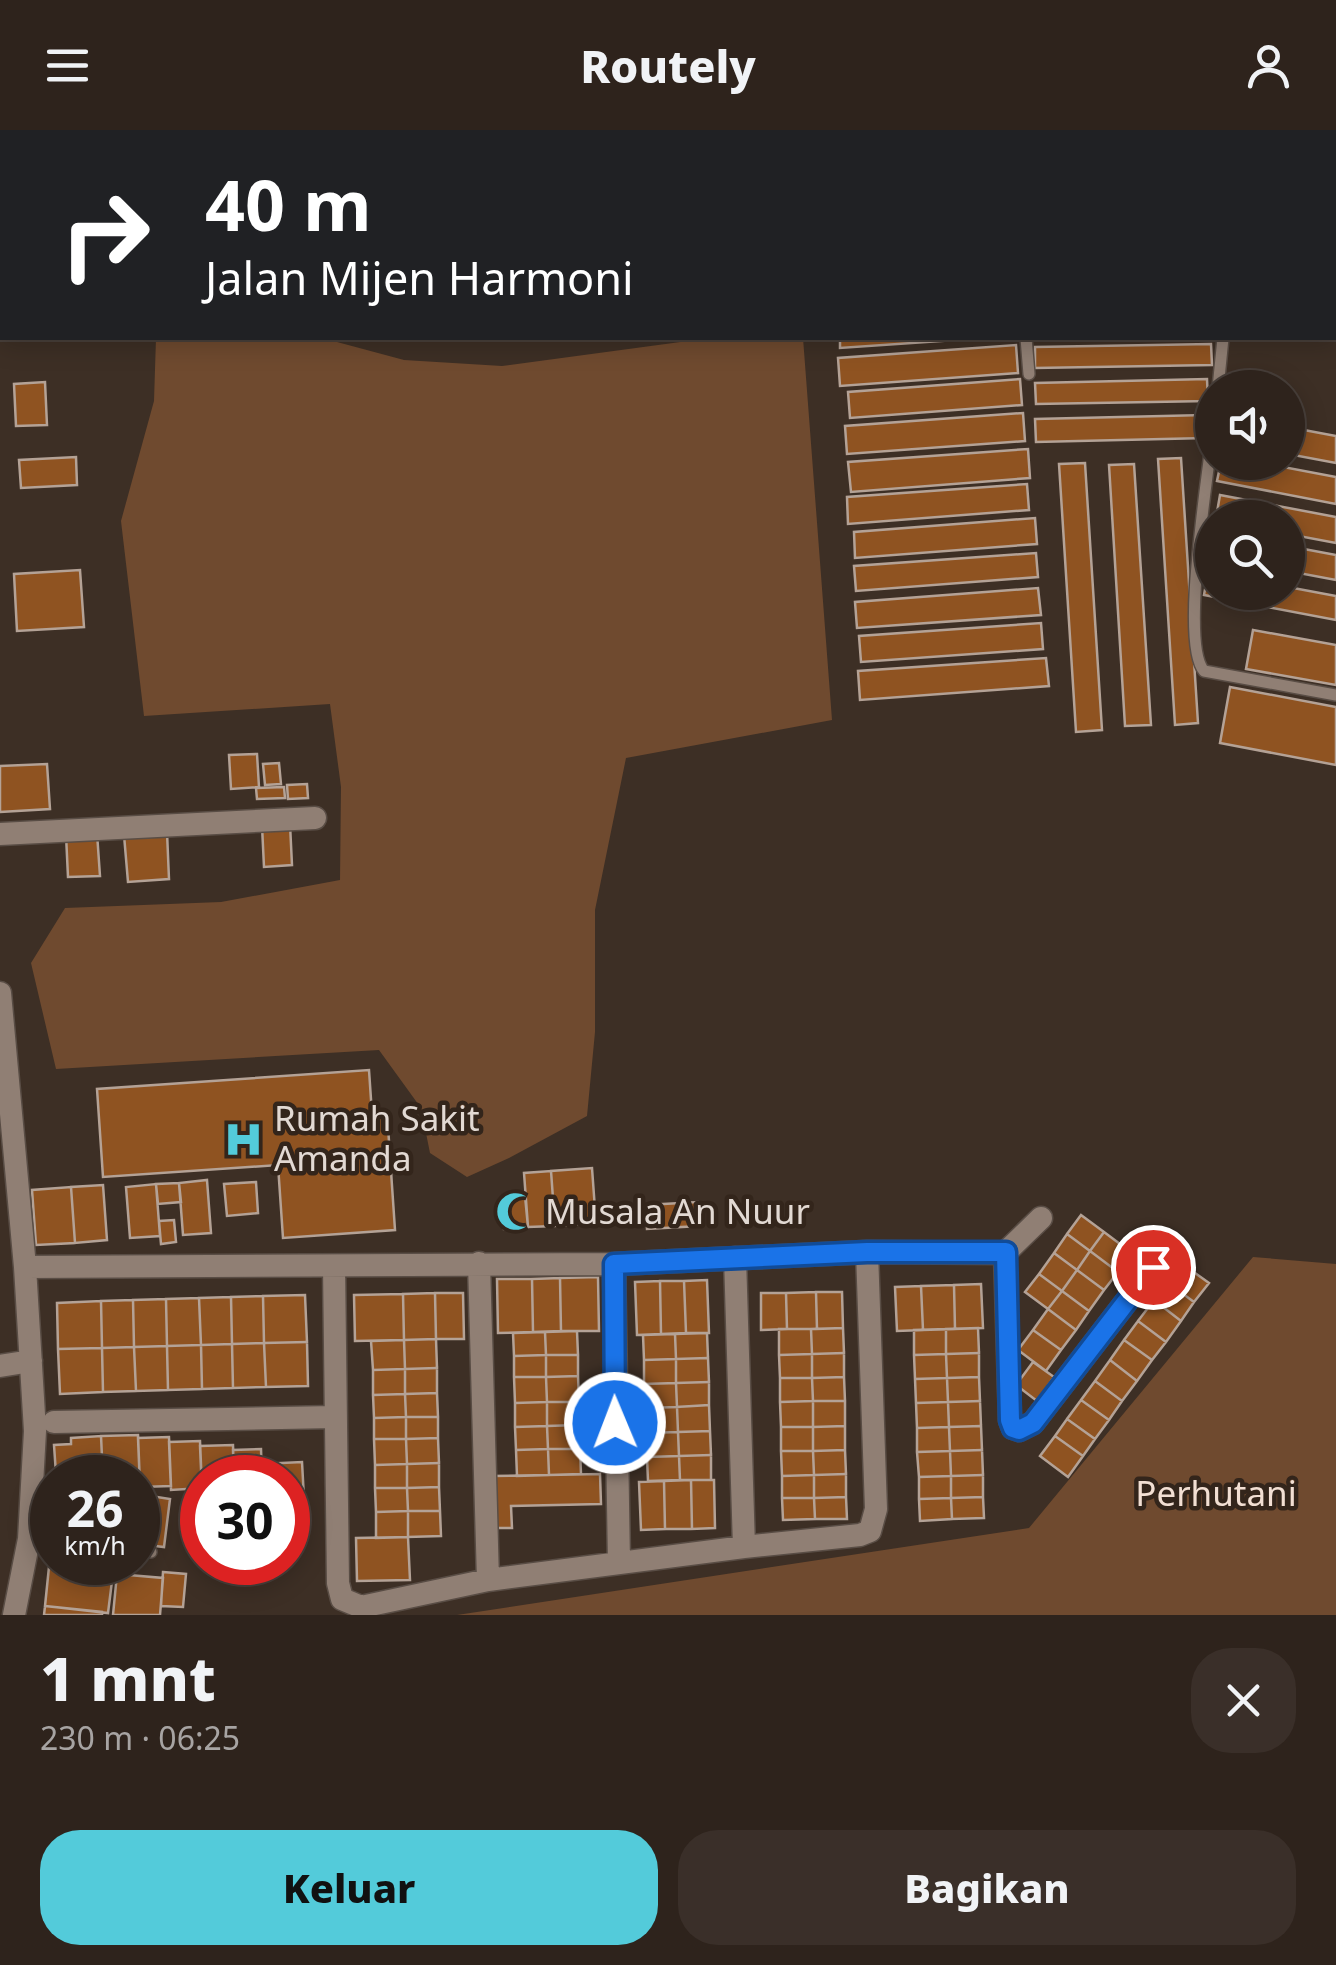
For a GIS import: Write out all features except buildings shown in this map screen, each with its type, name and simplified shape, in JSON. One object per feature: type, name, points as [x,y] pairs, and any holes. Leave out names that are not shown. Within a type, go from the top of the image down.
[{"type":"street","points":[[0,834],[315,818]]},
{"type":"street","points":[[0,992],[4,1080],[25,1267],[35,1430],[28,1539],[14,1615]]},
{"type":"street","points":[[25,1267],[614,1264],[867,1252],[1006,1252],[1041,1218]]},
{"type":"street","points":[[334,1266],[338,1583],[342,1600],[361,1607],[488,1580],[870,1531],[874,1521],[872,1326],[867,1252]]},
{"type":"street","points":[[1006,1252],[1010,1420],[1013,1428],[1019,1430],[1033,1423],[1153,1267]]},
{"type":"street","points":[[735,1258],[744,1547]]},
{"type":"street","points":[[479,1263],[488,1580]]},
{"type":"street","points":[[614,1264],[618,1563]]},
{"type":"street","points":[[0,1366],[31,1361]]},
{"type":"street","points":[[54,1422],[334,1417]]},
{"type":"lane","points":[[1026,340],[1029,374]]},
{"type":"lane","points":[[1220,370],[1223,340]]},
{"type":"lane","points":[[1207,480],[1196,586],[1194,652],[1198,664],[1204,672],[1336,695]]},
{"type":"green space","points":[[156,340],[336,340],[404,360],[502,366],[695,340],[803,340],[832,720],[626,758],[595,910],[595,1032],[587,1116],[467,1177],[430,1153],[421,1108],[379,1050],[56,1069],[31,963],[65,908],[221,902],[340,880],[341,787],[330,704],[144,716],[121,521],[154,401]]},
{"type":"green space","name":"Perhutani","points":[[1253,1257],[1336,1264],[1336,1615],[457,1615],[1029,1528]]},
{"type":"place","name":"Rumah Sakit Amanda","points":[[244,1139]]},
{"type":"place","name":"Musala An Nuur","points":[[515,1212]]},
{"type":"route","points":[[615,1423],[614,1264],[867,1252],[1006,1252],[1010,1420],[1013,1428],[1019,1430],[1033,1423],[1153,1267]]}]
